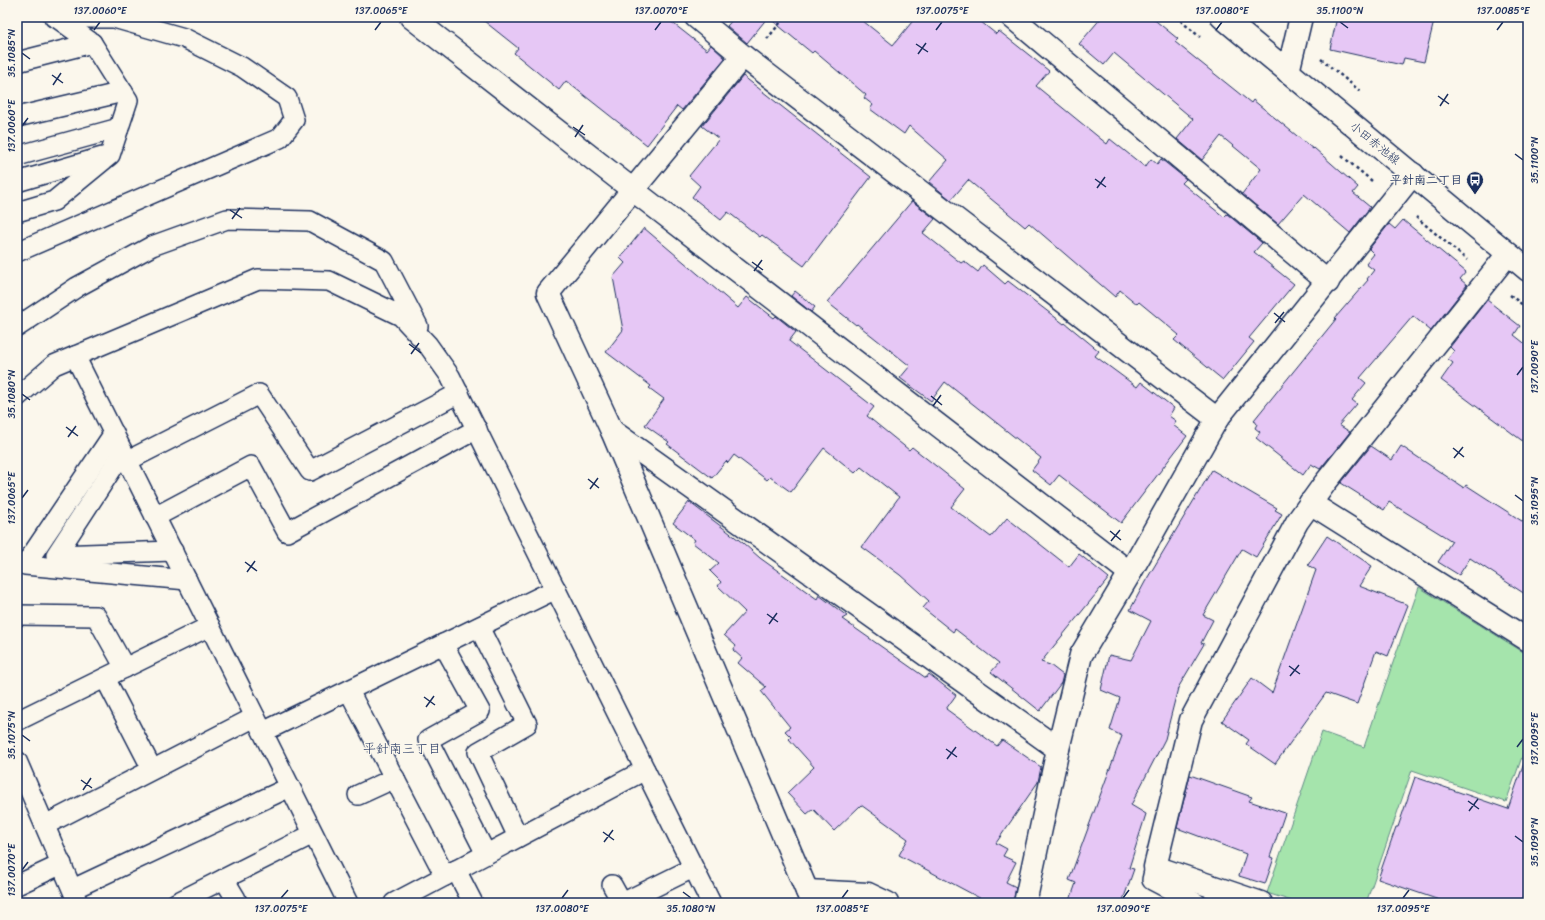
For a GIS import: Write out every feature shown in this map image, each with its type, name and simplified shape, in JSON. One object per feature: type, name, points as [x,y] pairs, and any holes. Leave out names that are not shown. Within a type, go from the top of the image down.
[{"type":"street","points":[[411,17],[1130,573]]},
{"type":"street","points":[[696,17],[743,56],[1217,419]]},
{"type":"street","points":[[1012,17],[1328,282]]},
{"type":"street","name":"小田赤池線","points":[[1222,17],[1528,270]]},
{"type":"street","points":[[1288,72],[1301,17]]},
{"type":"street","points":[[743,56],[548,293],[612,431],[810,897],[868,894],[887,903]]},
{"type":"street","points":[[1025,903],[1058,749],[1081,655],[1130,573],[1217,419],[1413,174]]},
{"type":"street","points":[[1261,903],[1155,867],[1191,720],[1297,522],[1310,503],[1508,254]]},
{"type":"street","points":[[612,431],[1058,749]]},
{"type":"street","points":[[1310,503],[1528,640]]},
{"type":"lane","points":[[17,252],[280,138],[294,120],[287,98],[242,67],[184,38],[114,18],[52,17]]},
{"type":"lane","points":[[17,212],[54,201],[110,155],[128,100],[92,43],[57,18]]},
{"type":"lane","points":[[17,62],[92,43]]},
{"type":"lane","points":[[17,117],[123,92]]},
{"type":"lane","points":[[17,156],[119,128]]},
{"type":"lane","points":[[17,182],[110,155]]},
{"type":"lane","points":[[17,327],[77,287],[152,246],[227,219],[310,220],[384,261],[428,345]]},
{"type":"lane","points":[[17,397],[54,365],[258,279],[329,281],[401,316],[428,345],[450,376],[459,393],[709,902]]},
{"type":"lane","points":[[75,356],[348,903]]},
{"type":"lane","points":[[173,551],[56,555],[125,457],[259,394],[310,471],[459,393]]},
{"type":"lane","points":[[155,517],[251,466],[287,532],[476,428]]},
{"type":"lane","points":[[114,433],[25,565],[187,580]]},
{"type":"lane","points":[[45,824],[152,769],[349,690],[556,589]]},
{"type":"lane","points":[[17,615],[96,616],[125,668]]},
{"type":"lane","points":[[17,721],[210,626]]},
{"type":"lane","points":[[479,626],[527,724],[478,752],[518,837]]},
{"type":"lane","points":[[443,644],[480,711],[428,740],[486,854]]},
{"type":"lane","points":[[105,678],[152,769]]},
{"type":"lane","points":[[349,690],[395,778],[451,873],[474,903]]},
{"type":"lane","points":[[17,761],[62,864],[75,899],[290,787]]},
{"type":"lane","points":[[394,903],[645,770]]},
{"type":"lane","points":[[358,795],[395,778]]},
{"type":"lane","points":[[176,903],[313,834]]},
{"type":"lane","points":[[17,885],[62,864]]},
{"type":"lane","points":[[1155,867],[1152,880],[1196,903]]},
{"type":"lane","points":[[612,885],[622,903],[693,868]]},
{"type":"lane","points":[[224,879],[236,899]]},
{"type":"path","points":[[1414,216],[1469,262]]},
{"type":"path","points":[[1524,228],[1528,224]]},
{"type":"path","points":[[1505,291],[1528,309]]},
{"type":"green space","points":[[1419,587],[1528,655],[1528,740],[1506,802],[1412,770],[1366,903],[1298,903],[1267,893],[1322,732],[1364,747]]},
{"type":"building","points":[[479,17],[665,17],[707,50],[711,45],[725,58],[682,110],[677,106],[647,145],[566,81],[559,90],[514,53],[518,48]]},
{"type":"building","points":[[735,17],[768,17],[747,43],[727,26]]},
{"type":"building","points":[[768,17],[858,17],[893,45],[916,17],[975,17],[996,34],[999,31],[1049,71],[1036,86],[1107,144],[1110,139],[1145,167],[1151,159],[1157,164],[1161,159],[1186,179],[1182,183],[1224,217],[1227,214],[1262,243],[1254,252],[1294,284],[1249,338],[1254,342],[1223,380],[1174,340],[1179,335],[1139,302],[1137,304],[1120,290],[1115,297],[1029,223],[1025,227],[968,180],[951,200],[929,182],[948,160],[909,126],[904,134],[870,109],[873,105],[864,98],[866,95],[814,51],[812,53]]},
{"type":"building","points":[[1102,17],[1151,17],[1178,39],[1175,42],[1251,103],[1253,100],[1313,149],[1314,148],[1358,187],[1353,193],[1370,207],[1350,233],[1304,194],[1278,224],[1242,194],[1261,169],[1221,136],[1202,160],[1177,139],[1193,119],[1114,53],[1104,65],[1079,44]]},
{"type":"building","points":[[1337,17],[1435,17],[1424,62],[1404,58],[1402,65],[1330,49]]},
{"type":"building","points":[[743,76],[871,177],[804,266],[762,235],[760,237],[728,212],[721,220],[692,197],[700,186],[689,176],[719,139],[702,126]]},
{"type":"building","points":[[912,201],[935,219],[923,233],[961,263],[964,261],[978,272],[983,265],[1005,284],[1008,281],[1064,324],[1065,323],[1099,351],[1095,356],[1137,387],[1141,382],[1174,408],[1169,416],[1176,421],[1173,425],[1187,436],[1121,523],[1059,475],[1051,485],[1032,470],[1041,458],[945,382],[931,401],[900,378],[910,366],[827,302]]},
{"type":"building","points":[[1403,220],[1466,272],[1460,279],[1467,285],[1431,331],[1413,316],[1360,378],[1366,383],[1352,400],[1357,404],[1339,425],[1350,432],[1320,469],[1311,464],[1303,475],[1256,438],[1260,432],[1255,428],[1257,424],[1254,420],[1336,319],[1335,318],[1368,280],[1367,279],[1374,270],[1366,264],[1374,254],[1369,249],[1389,224],[1395,229]]},
{"type":"building","points":[[644,228],[738,308],[747,297],[774,318],[776,316],[796,332],[789,341],[874,407],[867,416],[909,450],[912,447],[965,489],[951,507],[991,537],[1007,518],[1069,567],[1079,554],[1109,578],[1041,662],[1050,665],[1063,675],[1061,683],[1040,711],[991,672],[999,663],[955,629],[953,632],[923,608],[929,601],[900,575],[862,547],[899,497],[861,467],[855,473],[824,448],[791,492],[770,477],[767,480],[734,455],[728,463],[726,461],[712,478],[667,444],[669,442],[645,425],[664,399],[649,388],[651,386],[606,352],[623,330],[613,277],[625,263],[620,258]]},
{"type":"building","points":[[795,291],[815,307],[811,312],[791,296]]},
{"type":"building","points":[[1487,300],[1520,326],[1514,335],[1528,346],[1528,445],[1441,380],[1453,363],[1448,359],[1454,351],[1450,347]]},
{"type":"building","points":[[1371,446],[1392,460],[1401,446],[1464,488],[1466,485],[1528,525],[1528,596],[1470,558],[1459,575],[1438,562],[1452,541],[1389,502],[1384,510],[1341,483]]},
{"type":"building","points":[[1212,470],[1277,508],[1275,510],[1282,514],[1256,557],[1242,549],[1203,615],[1213,620],[1201,643],[1204,644],[1178,688],[1165,739],[1131,805],[1146,814],[1129,868],[1134,869],[1122,903],[1069,903],[1076,883],[1069,880],[1122,736],[1110,730],[1120,698],[1101,690],[1109,655],[1131,660],[1151,621],[1130,610],[1145,582]]},
{"type":"building","points":[[689,502],[743,543],[760,558],[817,599],[819,595],[847,616],[842,619],[926,678],[929,674],[956,695],[946,709],[997,746],[1002,740],[1041,767],[1038,782],[996,843],[1007,849],[1003,856],[1016,862],[1006,882],[1016,887],[1013,903],[989,903],[899,855],[908,839],[861,805],[834,831],[813,809],[807,814],[787,793],[814,767],[789,739],[791,737],[785,731],[790,727],[761,691],[766,687],[738,663],[742,658],[733,650],[736,646],[724,635],[745,612],[718,586],[721,582],[710,571],[719,563],[693,543],[695,540],[673,523]]},
{"type":"building","points":[[1327,536],[1372,566],[1359,586],[1408,605],[1388,656],[1376,651],[1357,704],[1326,693],[1275,764],[1246,744],[1249,740],[1222,721],[1252,678],[1272,693],[1316,570],[1308,565]]},
{"type":"building","points":[[1524,763],[1528,763],[1528,883],[1521,903],[1448,903],[1378,879],[1415,777],[1508,809]]},
{"type":"building","points":[[1190,775],[1252,797],[1249,801],[1285,813],[1270,857],[1274,858],[1265,884],[1239,876],[1246,854],[1177,828]]},
{"type":"place","name":"平針南二丁目","points":[[1475,195]]},
{"type":"district","name":"平針南三丁目","points":[[402,748]]}]
